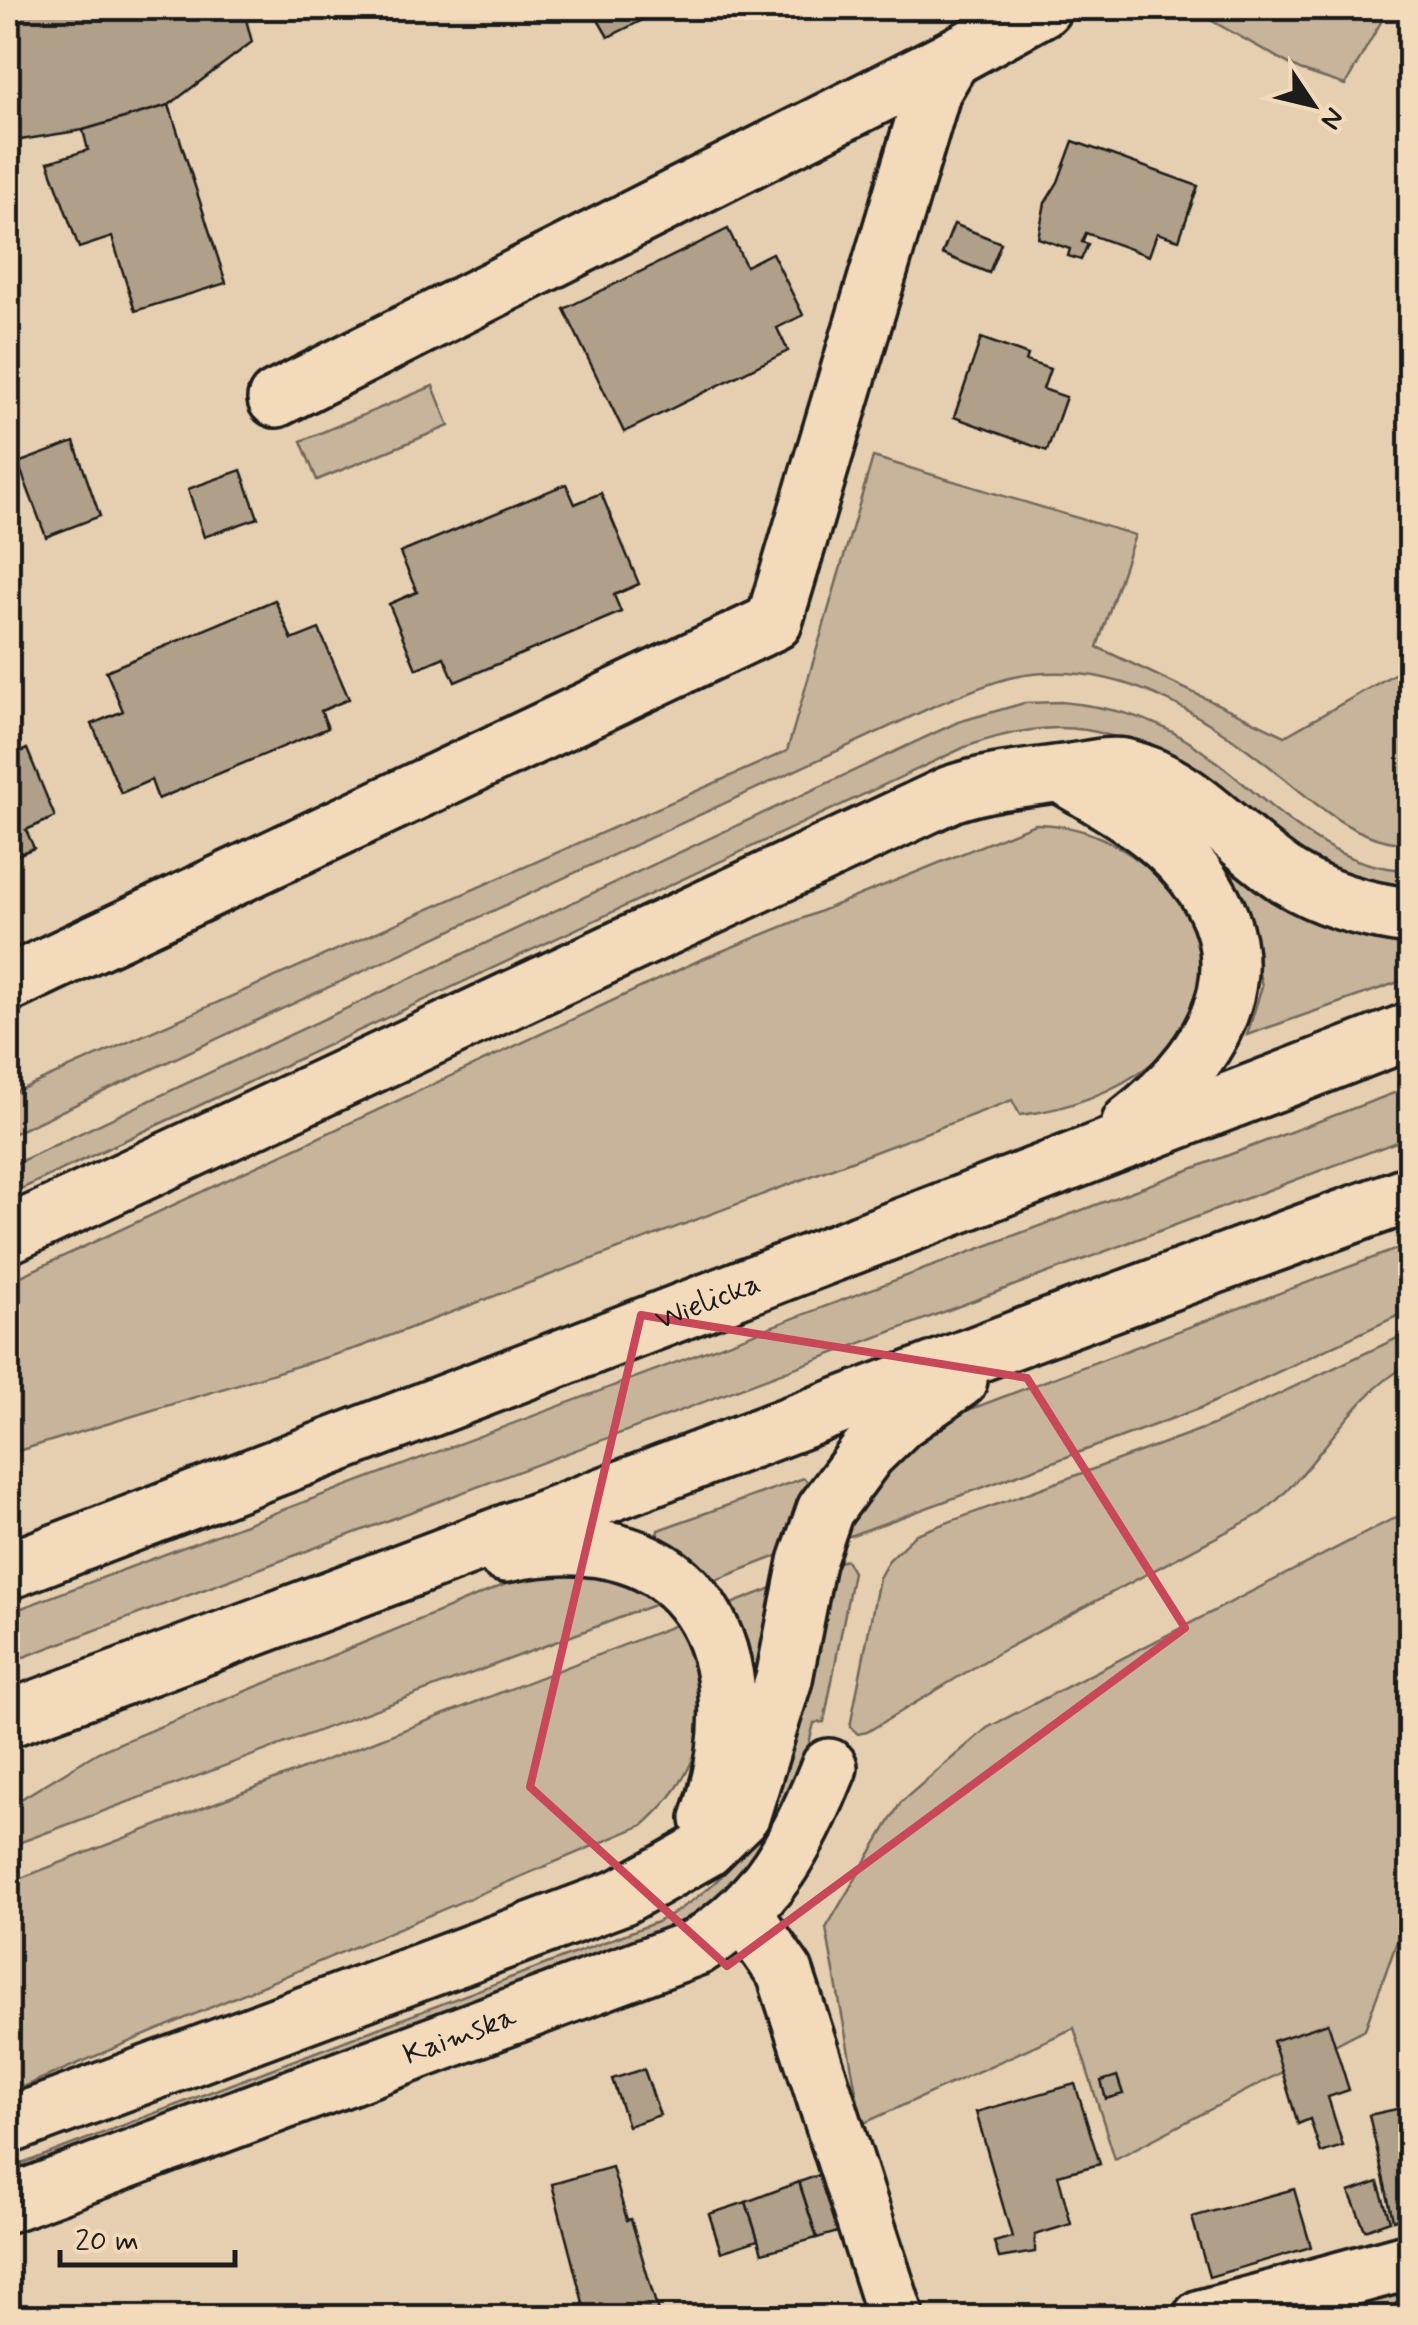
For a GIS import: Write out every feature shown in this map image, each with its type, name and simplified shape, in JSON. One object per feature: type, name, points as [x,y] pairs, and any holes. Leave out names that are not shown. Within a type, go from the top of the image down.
[{"type":"main road","points":[[276,399],[952,58],[1043,8]]},
{"type":"main road","points":[[8,984],[774,622],[822,475],[933,90],[952,58]]},
{"type":"main road","points":[[8,1236],[951,794],[991,780],[1120,766],[1153,776],[1176,788],[1286,875],[1310,889],[1341,902],[1410,916]]},
{"type":"main road","points":[[1061,774],[1137,822],[1194,873],[1213,899],[1225,931],[1228,989],[1222,1017],[1188,1072],[1113,1136],[1077,1156]]},
{"type":"main road","name":"Wielicka","points":[[8,1571],[251,1480],[1077,1156],[1410,1031]]},
{"type":"main road","points":[[8,1719],[384,1582],[1027,1332],[1410,1194]]},
{"type":"main road","points":[[8,2126],[621,1898],[727,1832],[753,1789],[784,1679],[811,1547],[836,1491],[900,1421],[1027,1332]]},
{"type":"main road","points":[[384,1582],[520,1551],[561,1547],[621,1554],[675,1581],[697,1602],[714,1631],[729,1684],[729,1719],[718,1792],[708,1821],[676,1866]]},
{"type":"main road","name":"Kaimska","points":[[8,2204],[697,1947],[744,1914],[800,1839],[829,1767]]},
{"type":"main road","points":[[744,1914],[785,1973],[896,2318]]},
{"type":"main road","points":[[1201,2318],[1410,2261]]},
{"type":"highlighted area","points":[[641,1315],[1027,1378],[1185,1628],[727,1966],[530,1787]]},
{"type":"shaded area","points":[[1215,8],[1354,8],[1382,20],[1345,85],[1300,70],[1205,17]]},
{"type":"shaded area","points":[[433,386],[449,426],[317,480],[301,441]]},
{"type":"shaded area","points":[[873,457],[1135,535],[1097,647],[1285,736],[1410,665],[1410,844],[1374,837],[1342,822],[1224,733],[1159,696],[1089,675],[1014,677],[934,706],[8,1136],[8,1095],[787,751]]},
{"type":"shaded area","points":[[1061,702],[1126,714],[1172,732],[1318,841],[1377,866],[1410,870],[1410,894],[1342,879],[1313,868],[1187,776],[1124,740],[1090,731],[1054,728],[1013,733],[965,747],[8,1195],[8,1167],[958,722],[1024,703]]},
{"type":"shaded area","points":[[1035,824],[1087,832],[1117,846],[1159,877],[1164,874],[1191,915],[1202,940],[1205,977],[1196,1010],[1177,1039],[1152,1064],[1088,1099],[1020,1115],[1012,1100],[360,1347],[8,1454],[8,1282],[700,960]]},
{"type":"shaded area","points":[[1239,869],[1348,932],[1410,944],[1410,978],[1247,1035],[1262,986],[1245,915],[1230,882]]},
{"type":"shaded area","points":[[1410,1087],[1410,1137],[8,1663],[8,1613]]},
{"type":"shaded area","points":[[1410,1244],[1410,1310],[1201,1408],[833,1542],[878,1470],[955,1415]]},
{"type":"shaded area","points":[[1410,1332],[1410,1364],[1368,1396],[1299,1478],[1260,1514],[998,1653],[867,1732],[858,1734],[850,1727],[879,1578],[889,1560],[916,1534],[1213,1425]]},
{"type":"shaded area","points":[[804,1478],[811,1486],[785,1553],[711,1582],[682,1553],[657,1538],[658,1530]]},
{"type":"shaded area","points":[[1410,1510],[1410,1906],[1365,2029],[1115,2159],[1074,2028],[862,2124],[826,1928],[901,1802],[987,1728]]},
{"type":"shaded area","points":[[846,1560],[853,1572],[824,1722],[814,1723],[800,1780],[738,1885],[680,1927],[8,2184],[8,2169],[657,1922],[705,1891],[741,1855],[767,1814],[800,1721],[829,1565]]},
{"type":"shaded area","points":[[590,1566],[662,1602],[8,1847],[8,1807],[98,1752],[533,1573]]},
{"type":"shaded area","points":[[777,1586],[760,1670],[752,1673],[726,1606]]},
{"type":"shaded area","points":[[678,1624],[698,1681],[700,1732],[683,1779],[643,1825],[8,2093],[8,1883]]},
{"type":"shaded area","points":[[1410,2283],[1410,2317],[1281,2317]]},
{"type":"building","points":[[8,8],[243,8],[252,42],[169,105],[83,130],[8,142]]},
{"type":"building","points":[[591,8],[650,8],[653,15],[608,37]]},
{"type":"building","points":[[169,105],[226,283],[135,311],[112,237],[79,248],[48,162],[88,150],[83,130]]},
{"type":"building","points":[[1073,141],[1198,186],[1179,240],[1157,233],[1149,256],[1086,233],[1082,242],[1088,244],[1081,260],[1068,256],[1070,249],[1038,238],[1045,203],[1058,182]]},
{"type":"building","points":[[954,224],[1001,243],[989,273],[942,254]]},
{"type":"building","points":[[728,229],[746,266],[772,253],[803,315],[777,328],[788,351],[624,432],[564,309]]},
{"type":"building","points":[[981,338],[1028,355],[1026,361],[1050,369],[1043,389],[1066,397],[1047,451],[954,417]]},
{"type":"building","points":[[74,442],[100,516],[46,537],[18,463]]},
{"type":"building","points":[[241,470],[258,518],[204,537],[188,489]]},
{"type":"building","points":[[566,484],[575,504],[601,493],[639,584],[614,595],[621,612],[455,682],[444,657],[416,669],[389,604],[417,592],[400,553]]},
{"type":"building","points":[[275,600],[292,640],[319,629],[349,699],[321,711],[328,728],[158,799],[151,780],[121,793],[92,724],[123,711],[106,671]]},
{"type":"building","points":[[27,749],[55,817],[26,830],[34,848],[8,859],[8,757]]},
{"type":"building","points":[[1328,2023],[1349,2090],[1328,2097],[1343,2146],[1321,2153],[1310,2119],[1298,2124],[1273,2041]]},
{"type":"building","points":[[644,2069],[660,2115],[628,2126],[612,2079]]},
{"type":"building","points":[[1117,2076],[1123,2094],[1106,2099],[1101,2081]]},
{"type":"building","points":[[1075,2084],[1100,2164],[1058,2175],[1071,2224],[1035,2235],[1035,2252],[999,2258],[994,2242],[1012,2237],[976,2112]]},
{"type":"building","points":[[1410,2106],[1410,2216],[1393,2220],[1369,2115]]},
{"type":"building","points":[[612,2167],[660,2318],[587,2318],[552,2184]]},
{"type":"building","points":[[819,2175],[838,2232],[817,2238],[799,2182]]},
{"type":"building","points":[[799,2182],[817,2238],[762,2253],[746,2202]]},
{"type":"building","points":[[1378,2182],[1390,2221],[1365,2230],[1349,2192]]},
{"type":"building","points":[[1294,2189],[1311,2247],[1209,2277],[1192,2217]]},
{"type":"building","points":[[746,2202],[758,2240],[721,2252],[709,2214]]}]
